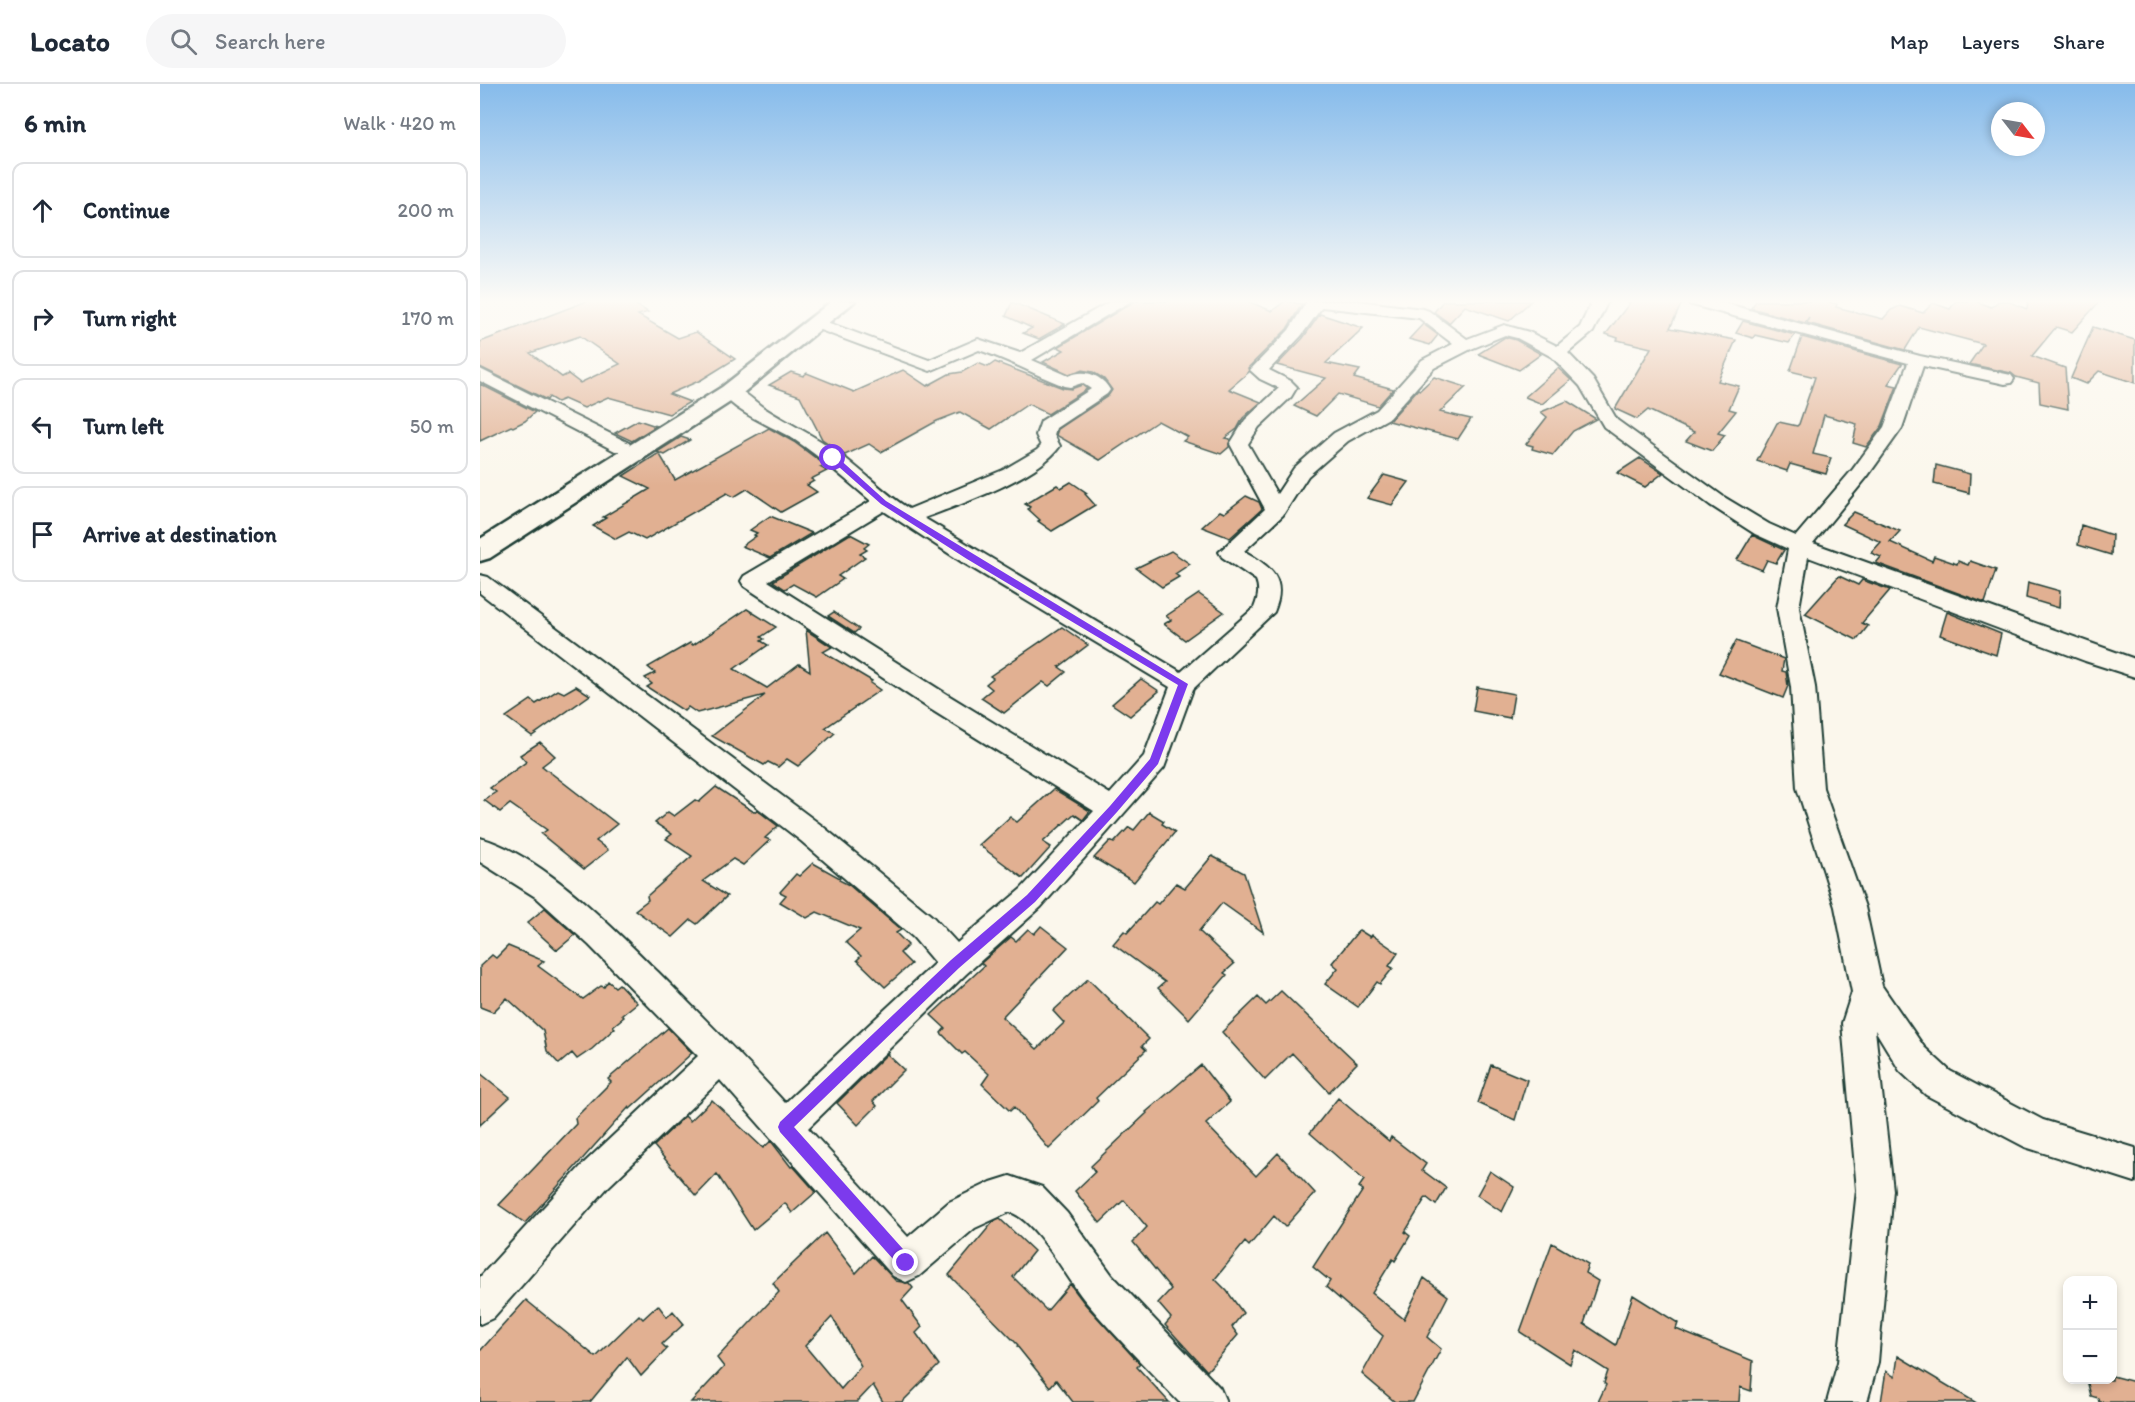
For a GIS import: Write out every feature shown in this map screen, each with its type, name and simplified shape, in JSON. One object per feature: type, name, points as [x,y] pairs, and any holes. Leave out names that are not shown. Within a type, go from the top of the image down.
[{"type":"main road","points":[[480,536],[714,388],[747,363]]},
{"type":"main road","points":[[480,552],[730,392],[768,363]]},
{"type":"street","points":[[921,363],[930,366],[938,363]]},
{"type":"street","points":[[908,517],[980,488],[1040,459],[1050,450],[1051,446],[1045,435],[1048,425],[1101,390],[1099,386],[1082,376],[1070,382],[1028,366],[1025,363]]},
{"type":"street","points":[[1266,363],[1259,370],[1265,376],[1282,382],[1288,387],[1285,393],[1252,424],[1239,444],[1275,510]]},
{"type":"street","points":[[785,1127],[955,964],[1031,898],[1155,761],[1183,684],[1263,612],[1271,597],[1269,583],[1259,571],[1230,552],[1275,510],[1301,472],[1341,436],[1383,414],[1431,363]]},
{"type":"street","points":[[1567,363],[1587,383],[1610,423],[1716,501],[1762,529],[1799,546],[2082,651],[2135,668]]},
{"type":"street","points":[[1916,363],[1893,428],[1860,473],[1799,546],[1788,609],[1803,687],[1810,788],[1850,907],[1868,992],[1912,1059],[1938,1083],[2037,1135],[2135,1166]]},
{"type":"street","points":[[1929,363],[2005,379]]},
{"type":"street","points":[[480,374],[622,447]]},
{"type":"street","points":[[730,392],[759,413],[800,435],[833,458],[884,502],[970,557],[1183,684]]},
{"type":"street","points":[[884,502],[752,581],[939,702],[1113,809]]},
{"type":"street","points":[[480,582],[811,833],[923,927],[955,964]]},
{"type":"street","points":[[484,854],[547,889],[600,935],[721,1057],[906,1263],[962,1215],[991,1200],[1010,1194],[1029,1200],[1054,1226],[1099,1288],[1206,1402]]},
{"type":"street","points":[[1847,1402],[1858,1362],[1875,1190],[1858,1023],[1868,992]]},
{"type":"street","points":[[480,1305],[596,1175],[721,1057]]},
{"type":"building","points":[[480,363],[543,363],[562,377],[568,374],[580,383],[620,364],[618,363],[729,363],[701,380],[669,394],[690,402],[669,414],[608,397],[584,408],[564,399],[557,402],[549,397],[547,400],[480,367]]},
{"type":"building","points":[[978,363],[988,367],[996,363],[1063,388],[1071,389],[1082,385],[1087,389],[1048,414],[1028,404],[991,429],[960,412],[937,421],[881,452],[869,444],[845,455],[822,439],[800,396],[769,385],[791,372],[803,376],[807,373],[854,392],[903,370],[927,386],[949,374],[962,372]]},
{"type":"building","points":[[1044,363],[1253,363],[1248,368],[1249,372],[1229,389],[1261,402],[1243,418],[1237,429],[1225,438],[1230,439],[1229,447],[1221,454],[1183,441],[1188,437],[1158,421],[1100,460],[1056,435],[1058,429],[1108,396],[1112,390],[1104,379],[1093,372],[1081,370],[1069,374]]},
{"type":"building","points":[[1279,363],[1327,363],[1360,370],[1354,378],[1393,389],[1378,406],[1338,394],[1316,416],[1294,406],[1326,378],[1277,365]]},
{"type":"building","points":[[1500,363],[1529,363],[1519,370]]},
{"type":"building","points":[[1642,363],[1726,363],[1718,381],[1739,386],[1729,409],[1736,411],[1718,433],[1725,435],[1712,451],[1686,441],[1694,432],[1648,410],[1637,419],[1615,409]]},
{"type":"building","points":[[1793,363],[1902,364],[1888,384],[1897,386],[1882,426],[1866,447],[1853,443],[1857,424],[1824,415],[1813,454],[1831,458],[1826,474],[1790,464],[1787,471],[1757,461],[1777,423],[1797,426],[1799,424],[1815,377],[1790,371]]},
{"type":"building","points":[[2050,363],[2065,368],[2068,409],[2040,403],[2039,383],[2016,377],[2011,373],[1969,364]]},
{"type":"building","points":[[2078,363],[2135,363],[2135,383],[2099,371],[2086,384],[2071,378]]},
{"type":"building","points":[[1558,368],[1571,380],[1542,404],[1525,397]]},
{"type":"building","points":[[1434,377],[1466,387],[1440,412],[1471,419],[1458,439],[1389,421],[1418,389],[1420,390]]},
{"type":"building","points":[[480,384],[535,412],[525,421],[480,441]]},
{"type":"building","points":[[1567,401],[1596,419],[1573,431],[1553,455],[1532,449],[1533,446],[1526,444],[1547,417],[1541,412]]},
{"type":"building","points":[[638,420],[656,426],[632,441],[615,433]]},
{"type":"building","points":[[769,428],[794,442],[825,465],[820,467],[827,471],[811,479],[814,481],[807,485],[817,492],[781,512],[747,489],[734,497],[727,493],[645,540],[629,532],[616,539],[593,526],[606,518],[603,517],[650,489],[623,476],[659,453],[675,480]]},
{"type":"building","points":[[681,437],[690,440],[665,455],[657,452]]},
{"type":"building","points":[[1640,458],[1663,473],[1645,487],[1617,473]]},
{"type":"building","points":[[1936,465],[1970,474],[1969,493],[1934,484]]},
{"type":"building","points":[[1384,475],[1409,482],[1392,505],[1367,498]]},
{"type":"building","points":[[1071,482],[1087,493],[1085,494],[1095,505],[1052,531],[1038,521],[1040,520],[1025,504],[1057,485],[1061,488]]},
{"type":"building","points":[[1246,496],[1259,502],[1262,509],[1230,538],[1202,527],[1220,511],[1224,513]]},
{"type":"building","points":[[1854,512],[1900,531],[1890,542],[1932,561],[1934,556],[1957,564],[1958,561],[1968,565],[1970,561],[1996,570],[1985,603],[1876,563],[1881,557],[1871,553],[1881,542],[1842,524]]},
{"type":"building","points":[[770,516],[812,533],[770,558],[742,546],[756,536],[754,535],[757,533],[750,530]]},
{"type":"building","points":[[2081,525],[2112,535],[2111,555],[2078,545]]},
{"type":"building","points":[[850,534],[869,544],[864,548],[867,550],[860,554],[865,557],[838,576],[843,579],[817,597],[793,584],[785,589],[773,581]]},
{"type":"building","points":[[1752,535],[1784,550],[1776,563],[1767,560],[1762,570],[1737,560]]},
{"type":"building","points":[[1171,551],[1190,564],[1175,574],[1179,577],[1162,587],[1136,568]]},
{"type":"building","points":[[1839,576],[1858,585],[1862,580],[1890,590],[1862,623],[1868,626],[1857,640],[1805,614]]},
{"type":"building","points":[[2028,582],[2060,591],[2059,608],[2026,598]]},
{"type":"building","points":[[1199,594],[1224,612],[1185,640],[1164,624],[1171,620],[1166,616]]},
{"type":"building","points":[[747,609],[776,627],[761,637],[764,639],[761,641],[768,645],[734,669],[767,688],[799,664],[810,671],[806,630],[832,647],[823,652],[872,681],[870,683],[880,690],[825,728],[835,733],[798,766],[787,759],[778,767],[768,762],[764,765],[712,736],[765,695],[697,713],[688,707],[684,711],[647,687],[652,684],[645,678],[655,673],[648,667],[690,643],[693,645]]},
{"type":"building","points":[[834,612],[859,629],[854,633],[828,616]]},
{"type":"building","points":[[1947,612],[2001,634],[1996,655],[1940,635]]},
{"type":"building","points":[[1062,627],[1088,645],[1059,667],[1066,672],[1049,686],[1043,682],[1004,713],[981,698],[992,689],[986,684],[993,678],[990,676]]},
{"type":"building","points":[[1736,641],[1784,659],[1782,671],[1786,672],[1788,686],[1783,698],[1719,673]]},
{"type":"building","points":[[1141,679],[1159,691],[1130,716],[1112,704]]},
{"type":"building","points":[[576,686],[590,695],[532,736],[506,717],[531,700],[536,704],[558,690],[564,693]]},
{"type":"building","points":[[1477,687],[1514,694],[1510,718],[1473,711]]},
{"type":"building","points":[[540,742],[555,756],[542,766],[617,824],[596,841],[608,850],[584,869],[541,834],[547,830],[510,804],[500,812],[484,800],[496,792],[490,788],[526,762],[520,755]]},
{"type":"building","points":[[716,787],[754,812],[757,810],[778,826],[765,838],[770,840],[743,865],[733,859],[703,881],[727,896],[697,924],[691,920],[673,937],[635,910],[648,900],[647,896],[692,856],[666,839],[672,834],[655,823],[668,812],[674,816],[695,800],[699,802]]},
{"type":"building","points":[[1054,789],[1090,811],[1083,820],[1074,814],[1043,842],[1051,847],[1023,878],[979,845],[1010,817],[1017,822]]},
{"type":"building","points":[[1149,812],[1164,821],[1162,824],[1175,832],[1134,882],[1094,858],[1110,841],[1114,843],[1129,827],[1134,830]]},
{"type":"building","points":[[1212,856],[1244,873],[1263,932],[1222,903],[1199,931],[1234,964],[1224,973],[1227,975],[1189,1019],[1158,988],[1165,982],[1113,944],[1124,931],[1127,933],[1155,902],[1158,904],[1176,883],[1185,888]]},
{"type":"building","points":[[813,863],[840,878],[839,880],[849,885],[901,930],[896,933],[908,945],[900,953],[911,964],[885,987],[857,960],[861,956],[846,942],[860,930],[817,912],[807,918],[780,902],[786,895],[780,892],[796,874],[799,876]]},
{"type":"building","points":[[545,908],[575,935],[557,950],[527,923]]},
{"type":"building","points":[[1041,926],[1068,947],[1002,1017],[1037,1049],[1064,1023],[1053,1011],[1088,979],[1149,1039],[1142,1046],[1146,1050],[1096,1098],[1098,1101],[1049,1149],[1014,1107],[1010,1111],[982,1084],[989,1074],[965,1052],[962,1054],[941,1033],[945,1028],[931,1015],[984,966],[981,963],[1011,937],[1016,941],[1028,929],[1034,934]]},
{"type":"building","points":[[1359,930],[1370,937],[1372,935],[1398,953],[1389,966],[1393,968],[1380,984],[1377,982],[1358,1007],[1325,984],[1338,968],[1332,963]]},
{"type":"building","points":[[508,946],[544,961],[538,966],[583,999],[601,986],[604,987],[608,981],[615,987],[619,984],[637,1003],[622,1015],[624,1017],[613,1026],[615,1028],[592,1049],[577,1059],[572,1053],[559,1064],[547,1051],[543,1031],[507,998],[493,1012],[480,1007],[480,966],[492,955],[496,958]]},
{"type":"building","points":[[1281,991],[1357,1063],[1329,1092],[1292,1053],[1265,1080],[1222,1032],[1258,997],[1266,1005]]},
{"type":"building","points":[[668,1028],[692,1053],[630,1109],[629,1107],[525,1223],[499,1205],[576,1124],[575,1118],[611,1082],[608,1079]]},
{"type":"building","points":[[887,1054],[904,1070],[873,1101],[877,1106],[858,1125],[837,1103]]},
{"type":"building","points":[[1201,1065],[1230,1102],[1206,1124],[1256,1176],[1278,1153],[1315,1193],[1285,1227],[1274,1216],[1249,1246],[1245,1242],[1215,1279],[1243,1313],[1232,1327],[1238,1335],[1207,1371],[1165,1325],[1171,1318],[1158,1303],[1171,1289],[1133,1242],[1147,1227],[1124,1200],[1100,1223],[1075,1191],[1095,1172],[1091,1166],[1146,1112]]},
{"type":"building","points":[[1491,1065],[1527,1080],[1515,1120],[1478,1103]]},
{"type":"building","points":[[480,1073],[510,1097],[480,1125]]},
{"type":"building","points":[[1338,1098],[1389,1141],[1391,1137],[1426,1164],[1422,1170],[1446,1188],[1436,1205],[1426,1197],[1405,1232],[1410,1236],[1372,1293],[1404,1319],[1424,1278],[1448,1296],[1427,1337],[1441,1349],[1413,1402],[1395,1402],[1362,1374],[1383,1336],[1326,1287],[1330,1281],[1313,1267],[1363,1190],[1359,1187],[1364,1180],[1310,1133]]},
{"type":"building","points":[[712,1100],[763,1148],[771,1141],[791,1167],[793,1166],[816,1192],[792,1213],[785,1203],[753,1230],[717,1174],[696,1196],[654,1146],[685,1116],[690,1121]]},
{"type":"building","points":[[1490,1171],[1514,1187],[1502,1212],[1477,1195]]},
{"type":"building","points":[[1000,1219],[1034,1251],[1013,1277],[1047,1311],[1070,1284],[1085,1304],[1140,1364],[1137,1367],[1169,1402],[1073,1402],[1056,1380],[1050,1387],[1018,1345],[949,1275],[993,1222]]},
{"type":"building","points":[[825,1233],[856,1273],[872,1256],[896,1281],[909,1283],[913,1288],[902,1300],[922,1327],[916,1333],[939,1365],[902,1402],[883,1402],[873,1385],[857,1402],[691,1402],[724,1367],[717,1358],[779,1292],[773,1283]],"holes":[[[832,1317],[861,1366],[841,1389],[805,1346]]]},
{"type":"building","points":[[1552,1243],[1588,1264],[1585,1273],[1598,1281],[1584,1324],[1616,1345],[1633,1295],[1678,1323],[1676,1329],[1753,1361],[1751,1391],[1740,1387],[1739,1402],[1598,1402],[1606,1385],[1604,1383],[1608,1371],[1575,1350],[1570,1364],[1520,1332]]},
{"type":"building","points":[[526,1300],[596,1357],[639,1315],[643,1319],[658,1305],[667,1317],[673,1311],[684,1324],[662,1344],[667,1349],[641,1376],[627,1357],[590,1402],[480,1402],[480,1351]]},
{"type":"building","points":[[1898,1356],[1975,1402],[1881,1402],[1886,1371],[1895,1377]]},
{"type":"building","points":[[2117,1377],[2135,1382],[2135,1402],[2099,1402],[2098,1398],[2091,1396],[2088,1384],[2117,1384]]},
{"type":"route","points":[[833,458],[884,502],[970,557],[1183,684],[1155,761],[1113,809],[1031,898],[955,964],[785,1127],[906,1263]]}]
